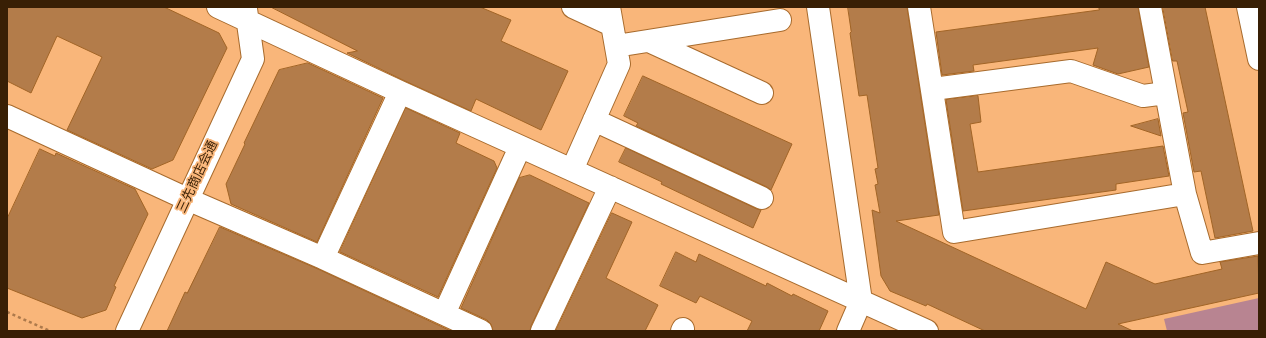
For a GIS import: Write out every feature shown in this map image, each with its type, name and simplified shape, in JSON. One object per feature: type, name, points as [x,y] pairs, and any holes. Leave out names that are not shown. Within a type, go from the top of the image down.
[{"type":"street","points":[[218,7],[247,13],[400,92],[927,331]]},
{"type":"street","points":[[573,7],[762,93]]},
{"type":"street","points":[[818,7],[861,301],[848,331]]},
{"type":"street","points":[[919,7],[933,89],[954,232],[1185,194]]},
{"type":"street","points":[[1150,7],[1185,194],[1202,253],[1259,243]]},
{"type":"street","points":[[1248,7],[1259,59]]},
{"type":"street","name":"三先商店会通","points":[[127,331],[253,59],[247,13]]},
{"type":"street","points":[[649,41],[780,20]]},
{"type":"street","points":[[572,170],[619,64],[613,26]]},
{"type":"street","points":[[933,89],[1071,71],[1143,96],[1166,93]]},
{"type":"street","points":[[323,258],[400,92]]},
{"type":"street","points":[[7,116],[187,199],[323,258],[480,331]]},
{"type":"street","points":[[594,120],[762,198]]},
{"type":"street","points":[[444,314],[520,147]]},
{"type":"street","points":[[542,331],[610,187]]},
{"type":"path","points":[[7,312],[50,331]]},
{"type":"shaded area","points":[[1259,298],[1259,331],[1167,331],[1164,319]]},
{"type":"building","points":[[7,7],[164,7],[219,33],[227,48],[173,160],[152,169],[67,130],[102,57],[57,36],[31,93],[7,81]]},
{"type":"building","points":[[271,7],[480,7],[511,20],[501,41],[568,71],[541,130],[476,99],[471,111],[405,81],[347,53],[357,51]]},
{"type":"building","points":[[848,7],[907,7],[939,215],[896,221],[1086,309],[1106,262],[1155,284],[1222,269],[1220,262],[1258,256],[1259,293],[1118,324],[1133,331],[985,331],[927,304],[926,306],[890,291],[881,276],[872,210],[880,213],[875,185],[878,184],[875,169],[878,168],[867,95],[859,96],[850,33]]},
{"type":"building","points":[[1099,7],[1138,7],[1149,67],[1118,74],[1093,65],[1098,48],[973,65],[974,71],[942,75],[936,32],[1099,10]]},
{"type":"building","points":[[1163,7],[1205,7],[1253,231],[1215,238],[1201,171],[1194,172],[1183,113],[1188,112],[1177,61],[1173,61]]},
{"type":"building","points":[[308,63],[383,98],[317,242],[231,204],[226,184],[279,70]]},
{"type":"building","points":[[643,76],[792,144],[771,190],[636,126],[638,123],[624,116]]},
{"type":"building","points":[[978,96],[981,122],[970,124],[978,172],[1163,146],[1169,176],[1116,184],[1116,190],[963,211],[946,100]]},
{"type":"building","points":[[406,108],[460,133],[456,143],[494,161],[497,168],[438,297],[340,252]]},
{"type":"building","points":[[1158,119],[1161,136],[1131,126]]},
{"type":"building","points":[[626,148],[761,210],[753,228],[619,162]]},
{"type":"building","points":[[40,149],[55,156],[56,153],[135,189],[148,214],[114,286],[116,287],[106,310],[82,318],[7,288],[7,219]]},
{"type":"building","points":[[530,175],[589,203],[530,331],[493,331],[491,324],[487,320],[461,308],[519,178]]},
{"type":"building","points":[[612,213],[632,222],[606,278],[658,305],[645,331],[556,331]]},
{"type":"building","points":[[220,227],[318,269],[451,331],[167,331],[185,292],[187,293]]},
{"type":"building","points":[[676,252],[696,262],[699,254],[766,286],[767,283],[792,296],[793,294],[828,311],[819,331],[747,331],[752,321],[700,296],[696,303],[660,286]]}]
